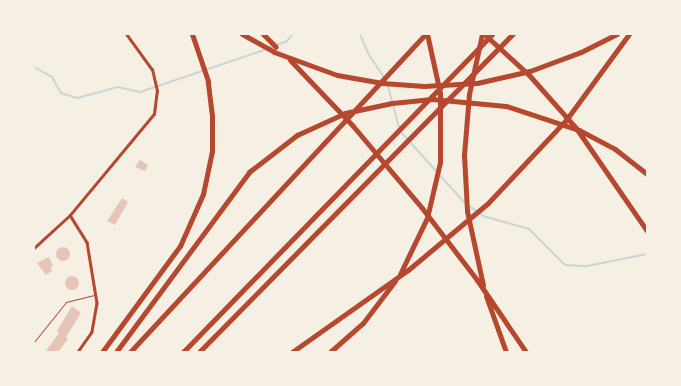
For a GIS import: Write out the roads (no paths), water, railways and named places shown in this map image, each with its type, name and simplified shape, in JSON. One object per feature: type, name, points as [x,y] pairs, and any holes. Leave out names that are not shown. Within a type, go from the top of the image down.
[{"type":"highway","points":[[102,352],[170,261],[195,216],[206,184],[212,151],[209,88],[192,34]]},
{"type":"highway","points":[[242,34],[279,54],[336,74],[382,84],[424,86],[467,84],[513,76],[565,59],[617,34]]},
{"type":"highway","points":[[130,352],[314,151],[427,34]]},
{"type":"highway","points":[[330,352],[359,327],[385,297],[414,249],[430,207],[438,171],[442,127],[439,82],[427,34]]},
{"type":"highway","points":[[506,352],[478,269],[466,199],[467,109],[483,34],[529,75],[576,128],[647,231]]},
{"type":"highway","points":[[183,352],[336,192],[492,34]]},
{"type":"highway","points":[[199,352],[513,34]]},
{"type":"highway","points":[[292,352],[426,257],[509,182],[583,98],[629,34]]},
{"type":"highway","points":[[264,35],[276,47]]},
{"type":"highway","points":[[282,53],[352,126],[416,202],[477,280],[526,352]]},
{"type":"highway","points":[[116,352],[232,192],[267,156],[318,124],[377,105],[426,100],[483,102],[537,114],[603,142],[647,174]]},
{"type":"street","points":[[34,248],[70,215],[100,176],[151,120],[157,107],[156,83],[151,66],[126,34]]},
{"type":"street","points":[[70,215],[80,226],[86,242],[96,295],[95,325],[78,352]]},
{"type":"lane","points":[[34,342],[66,302],[96,295]]},
{"type":"waterway","points":[[34,67],[52,77],[61,93],[77,98],[118,87],[140,92],[261,51],[287,41],[293,34]]},
{"type":"waterway","points":[[360,34],[369,55],[384,77]]},
{"type":"waterway","points":[[388,86],[400,131],[464,202]]},
{"type":"waterway","points":[[468,205],[483,216],[529,229],[565,265],[587,266],[647,254]]}]
